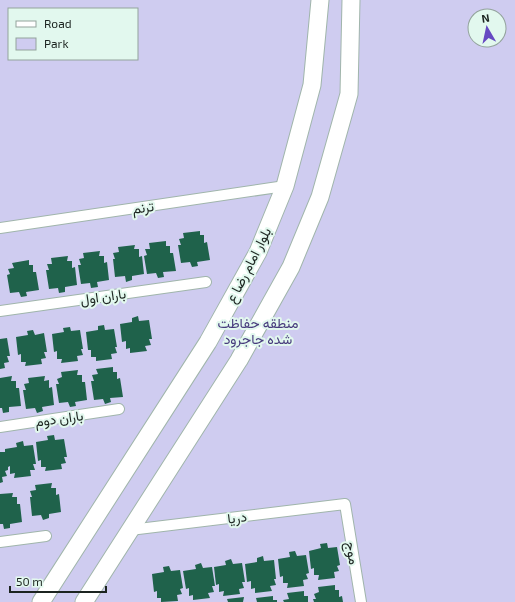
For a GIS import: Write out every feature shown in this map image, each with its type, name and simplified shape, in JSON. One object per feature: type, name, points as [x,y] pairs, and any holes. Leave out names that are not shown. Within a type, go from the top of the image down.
[{"type":"main road","name":"بلوار امام رضا ع","points":[[41,602],[208,342],[258,252],[285,186],[312,84],[320,0]]},
{"type":"main road","points":[[84,602],[239,360],[291,267],[320,197],[350,94],[351,0]]},
{"type":"street","name":"ترنم","points":[[0,228],[285,186]]},
{"type":"street","name":"باران اول","points":[[0,311],[206,282]]},
{"type":"street","name":"باران دوم","points":[[0,427],[119,409]]},
{"type":"street","name":"دریا","points":[[130,530],[344,504]]},
{"type":"street","name":"موج","points":[[344,504],[361,602]]},
{"type":"street","points":[[0,542],[46,536]]},
{"type":"green space","name":"منطقه حفاظت شده جاجرود","points":[[0,0],[515,0],[515,602],[0,602]]},
{"type":"building","points":[[200,231],[200,235],[204,235],[204,243],[207,242],[210,260],[197,262],[198,266],[192,267],[190,262],[181,263],[178,245],[181,245],[179,239],[184,238],[183,233]]},
{"type":"building","points":[[166,241],[166,246],[170,246],[170,253],[173,253],[176,271],[163,272],[164,277],[158,278],[156,273],[147,274],[144,256],[147,255],[145,249],[150,249],[149,243]]},
{"type":"building","points":[[135,245],[134,249],[139,249],[139,257],[142,256],[144,274],[132,276],[132,280],[126,282],[125,276],[115,277],[113,259],[115,259],[113,253],[119,252],[118,247]]},
{"type":"building","points":[[100,251],[99,256],[104,256],[104,263],[107,262],[109,280],[97,282],[98,287],[91,288],[90,283],[81,284],[78,265],[81,265],[79,259],[84,258],[83,253]]},
{"type":"building","points":[[68,256],[67,261],[72,261],[72,268],[75,267],[77,285],[65,287],[65,292],[59,293],[58,288],[49,289],[46,270],[49,270],[47,264],[52,264],[51,258]]},
{"type":"building","points":[[29,260],[29,265],[33,265],[33,272],[36,272],[39,290],[26,292],[27,296],[21,297],[19,292],[10,293],[7,275],[10,274],[8,269],[14,268],[12,263]]},
{"type":"building","points":[[138,316],[139,321],[149,320],[152,339],[149,339],[151,345],[145,346],[147,351],[130,353],[130,348],[126,349],[126,341],[122,342],[120,324],[132,322],[132,318]]},
{"type":"building","points":[[104,325],[105,330],[114,329],[117,347],[115,347],[117,353],[111,354],[112,359],[96,361],[96,357],[91,357],[91,350],[88,350],[86,332],[98,330],[98,326]]},
{"type":"building","points":[[70,327],[71,331],[80,330],[83,349],[81,349],[83,355],[77,356],[78,361],[61,363],[62,359],[57,359],[57,351],[54,352],[52,334],[64,332],[63,328]]},
{"type":"building","points":[[33,330],[35,335],[44,333],[47,352],[44,352],[46,358],[41,359],[42,364],[25,366],[26,362],[21,362],[21,354],[18,355],[16,337],[28,335],[27,331]]},
{"type":"building","points":[[7,338],[10,356],[7,356],[9,362],[4,363],[5,368],[0,369],[0,339]]},
{"type":"building","points":[[113,367],[113,372],[117,372],[117,379],[120,378],[123,397],[110,398],[111,402],[105,404],[103,399],[94,400],[91,381],[94,381],[92,375],[98,374],[96,369]]},
{"type":"building","points":[[78,370],[77,375],[82,375],[82,382],[85,382],[87,400],[75,402],[76,406],[70,407],[68,402],[59,403],[56,384],[59,384],[57,379],[62,377],[61,372]]},
{"type":"building","points":[[12,376],[11,381],[16,381],[16,388],[19,388],[21,406],[9,407],[9,412],[3,413],[2,408],[0,408],[0,378]]},
{"type":"building","points":[[45,376],[44,381],[49,380],[49,388],[52,387],[54,405],[42,407],[43,411],[37,413],[35,408],[26,409],[23,390],[26,390],[24,384],[29,383],[28,378]]},
{"type":"building","points":[[54,435],[55,440],[64,439],[67,457],[64,457],[66,463],[61,464],[62,469],[45,471],[46,467],[41,467],[41,460],[38,461],[36,442],[48,440],[47,436]]},
{"type":"building","points":[[23,441],[24,446],[33,445],[36,464],[33,464],[35,470],[30,470],[31,476],[14,478],[15,473],[10,474],[10,466],[8,467],[8,470],[5,471],[7,476],[2,477],[3,482],[0,483],[0,452],[5,452],[5,449],[17,447],[16,443]]},
{"type":"building","points":[[52,483],[51,488],[56,488],[56,495],[59,494],[61,512],[49,514],[49,518],[43,520],[41,515],[32,516],[30,497],[32,497],[30,491],[36,490],[35,485]]},
{"type":"building","points":[[13,493],[12,497],[17,497],[17,504],[20,504],[22,522],[10,524],[10,528],[4,529],[3,524],[0,524],[0,494]]},
{"type":"building","points":[[327,543],[328,548],[337,547],[340,565],[337,566],[339,571],[334,572],[335,578],[318,580],[319,575],[314,575],[314,568],[311,569],[309,551],[321,548],[320,544]]},
{"type":"building","points":[[295,551],[297,556],[306,555],[309,573],[306,574],[308,579],[303,580],[304,586],[287,588],[288,583],[283,583],[283,576],[280,577],[278,559],[290,557],[289,552]]},
{"type":"building","points":[[263,556],[264,561],[274,560],[276,579],[274,579],[276,585],[270,586],[272,591],[255,593],[255,588],[251,589],[251,581],[247,582],[245,564],[257,562],[257,558]]},
{"type":"building","points":[[231,559],[233,564],[242,563],[245,582],[242,582],[244,588],[239,589],[240,594],[223,596],[224,591],[219,592],[219,584],[216,585],[214,567],[226,565],[225,561]]},
{"type":"building","points":[[201,563],[203,568],[212,567],[215,586],[212,586],[214,592],[208,593],[210,598],[193,600],[193,595],[189,596],[189,588],[186,589],[183,571],[196,569],[195,565]]},
{"type":"building","points":[[169,566],[171,571],[180,570],[183,588],[180,589],[182,594],[177,595],[178,601],[161,602],[161,598],[157,598],[157,591],[154,592],[152,574],[164,572],[163,567]]},
{"type":"building","points":[[335,585],[335,590],[339,590],[339,597],[342,596],[343,602],[314,602],[313,599],[316,599],[314,594],[319,592],[318,587]]},
{"type":"building","points":[[304,591],[304,596],[308,596],[308,602],[284,602],[283,600],[289,599],[287,593]]},
{"type":"building","points":[[273,596],[273,600],[277,600],[277,602],[257,602],[256,598]]},
{"type":"building","points":[[244,597],[243,602],[228,602],[227,599]]}]
